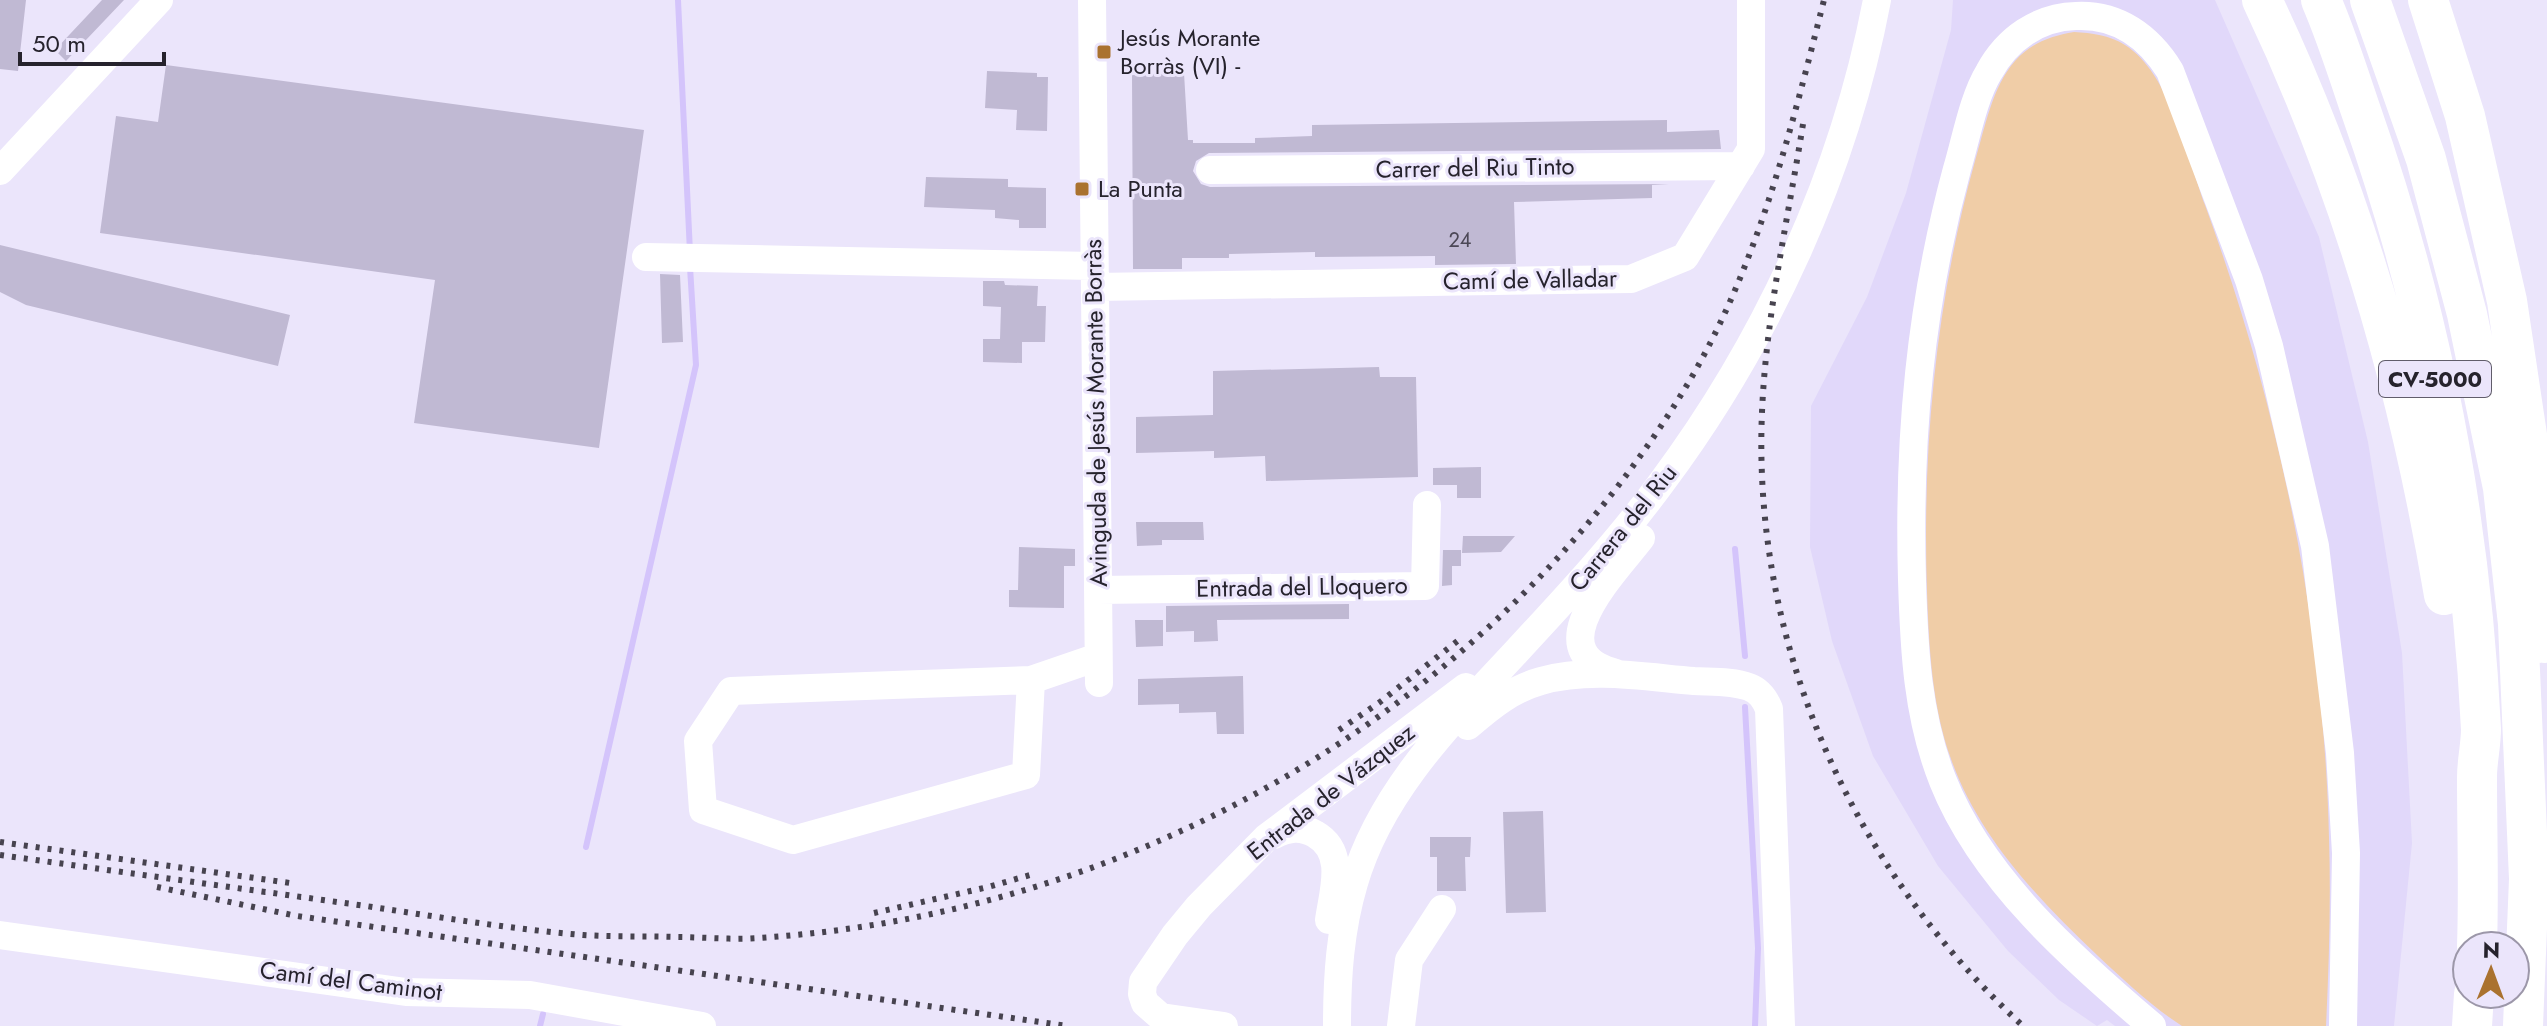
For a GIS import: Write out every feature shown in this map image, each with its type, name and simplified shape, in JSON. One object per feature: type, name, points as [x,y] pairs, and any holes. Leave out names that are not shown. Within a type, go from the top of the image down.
[{"type":"highway","points":[[2262,0],[2289,58],[2367,268],[2428,501],[2464,732],[2477,772]]},
{"type":"highway","name":"CV-5000","points":[[2321,0],[2383,171],[2426,329],[2458,496],[2475,634],[2481,734],[2477,772],[2477,930]]},
{"type":"highway","name":"CV-5000","points":[[2370,0],[2426,159],[2467,314],[2503,488],[2518,624],[2529,879],[2523,1026]]},
{"type":"highway","points":[[2428,0],[2465,116],[2507,301],[2534,482],[2544,619],[2545,881],[2530,1026]]},
{"type":"street","points":[[0,171],[159,0]]},
{"type":"street","name":"Avinguda de Jesús Morante Borràs","points":[[1031,680],[1099,670],[1092,0]]},
{"type":"street","name":"Camí de Valladar","points":[[646,257],[1095,276],[1631,279],[1685,257],[1751,149],[1751,0]]},
{"type":"street","name":"Carrera del Riu","points":[[1337,1024],[1341,939],[1355,881],[1387,809],[1448,726],[1623,532],[1690,443],[1750,347],[1801,245],[1840,140],[1877,0]]},
{"type":"street","points":[[2152,1026],[2088,972],[2003,881],[1979,848],[1958,814],[1930,746],[1917,676],[1910,511],[1914,413],[1930,292],[1948,205],[1987,74],[2015,39],[2032,27],[2054,19],[2077,16],[2099,18],[2132,29],[2148,42],[2170,71],[2249,280],[2269,346],[2315,546],[2335,706],[2346,853],[2343,1026]]},
{"type":"street","name":"Carrer del Riu Tinto","points":[[1210,170],[1741,166]]},
{"type":"street","points":[[1625,675],[1604,670],[1589,658],[1581,644],[1581,625],[1589,606],[1658,516],[1690,443]]},
{"type":"street","name":"Entrada del Lloquero","points":[[1098,590],[1425,586],[1427,505]]},
{"type":"street","name":"Entrada de Vázquez","points":[[1224,1026],[1161,1017],[1145,1003],[1143,982],[1175,935],[1266,838],[1516,652]]},
{"type":"street","points":[[1387,809],[1468,726],[1504,696],[1537,682],[1559,677],[1625,675],[1740,685],[1758,692],[1765,700],[1769,725],[1781,1026]]},
{"type":"street","points":[[1031,680],[1026,775],[793,840],[703,810],[698,741],[731,691],[1031,680]]},
{"type":"street","points":[[1266,838],[1288,828],[1305,828],[1331,849],[1337,866],[1329,921],[1337,975]]},
{"type":"street","points":[[1401,1026],[1409,960],[1442,909]]},
{"type":"street","name":"Camí del Caminot","points":[[0,935],[406,992],[530,995],[702,1026]]},
{"type":"shaded area","points":[[1953,0],[2215,0],[2319,237],[2368,442],[2402,653],[2412,843],[2394,1026],[2115,1026],[2107,1020],[2097,1026],[2059,1000],[2008,951],[1938,866],[1873,756],[1832,641],[1810,547],[1811,406],[1867,297],[1906,193],[1951,30]]},
{"type":"shaded area","points":[[2074,32],[2100,35],[2125,45],[2141,58],[2166,96],[2231,281],[2275,437],[2307,596],[2325,757],[2330,885],[2326,1026],[2182,1026],[2160,1010],[2076,935],[2013,866],[1977,815],[1963,788],[1945,739],[1930,655],[1926,538],[1934,375],[1950,267],[1975,161],[2000,83],[2015,61],[2028,49],[2049,38]]},
{"type":"building","points":[[0,0],[26,0],[18,71],[0,69]]},
{"type":"building","points":[[102,0],[124,0],[66,61],[55,50]]},
{"type":"building","points":[[166,65],[644,130],[599,448],[414,423],[435,280],[100,233],[116,116],[158,122]]},
{"type":"building","points":[[987,71],[1037,73],[1037,77],[1048,77],[1047,131],[1016,130],[1017,110],[985,108]]},
{"type":"building","points":[[1184,73],[1188,140],[1193,140],[1193,143],[1255,143],[1255,138],[1312,136],[1312,125],[1667,120],[1667,132],[1719,130],[1721,149],[1209,153],[1196,161],[1193,171],[1201,184],[1210,187],[1669,184],[1652,185],[1652,198],[1514,202],[1516,264],[1435,265],[1435,256],[1315,257],[1315,252],[1182,258],[1182,269],[1133,269],[1132,75]]},
{"type":"building","points":[[926,177],[1008,179],[1008,187],[1046,188],[1046,228],[1019,228],[1019,220],[995,218],[995,210],[924,207]]},
{"type":"building","points":[[0,245],[290,315],[278,366],[26,305],[0,292]]},
{"type":"building","points":[[660,274],[680,275],[683,342],[662,343]]},
{"type":"building","points":[[983,281],[1038,286],[1037,306],[1046,306],[1045,342],[1022,342],[1022,363],[983,362],[983,339],[1000,339],[1001,307],[983,306]]},
{"type":"building","points":[[1379,367],[1380,377],[1416,377],[1418,477],[1266,481],[1265,456],[1214,458],[1214,451],[1136,453],[1136,417],[1213,415],[1213,371]]},
{"type":"building","points":[[1481,467],[1481,498],[1457,498],[1457,485],[1433,485],[1433,468]]},
{"type":"building","points":[[1136,522],[1203,522],[1204,540],[1162,540],[1162,545],[1137,546]]},
{"type":"building","points":[[1463,536],[1515,536],[1501,552],[1462,553]]},
{"type":"building","points":[[1019,547],[1075,549],[1075,566],[1064,566],[1064,608],[1009,607],[1009,590],[1018,590]]},
{"type":"building","points":[[1443,550],[1461,550],[1461,566],[1452,566],[1452,585],[1442,586]]},
{"type":"building","points":[[1349,604],[1349,619],[1217,620],[1218,641],[1194,642],[1194,631],[1166,632],[1166,606]]},
{"type":"building","points":[[1135,620],[1163,620],[1163,646],[1136,647]]},
{"type":"building","points":[[1243,676],[1244,734],[1217,734],[1216,712],[1179,713],[1179,704],[1138,705],[1138,679]]},
{"type":"building","points":[[1543,811],[1546,912],[1506,913],[1503,812]]},
{"type":"building","points":[[1430,837],[1471,837],[1470,857],[1465,857],[1466,891],[1437,891],[1437,857],[1430,857]]},
{"type":"waterway","points":[[678,0],[690,252]]},
{"type":"waterway","points":[[586,847],[696,365],[690,267]]},
{"type":"waterway","points":[[1735,549],[1745,656]]},
{"type":"waterway","points":[[1745,707],[1758,948],[1755,1026]]},
{"type":"waterway","points":[[540,1026],[543,1014]]},
{"type":"railway","points":[[0,855],[529,929],[595,936],[737,939],[896,921],[1032,888],[1163,839],[1287,776],[1403,698],[1509,608],[1603,505],[1684,390],[1732,297],[1769,200],[1824,0]]},
{"type":"railway","points":[[1803,124],[1773,303],[1762,412],[1763,499],[1775,584],[1795,667],[1825,748],[1863,824],[1909,897],[1962,964],[2023,1026]]},
{"type":"railway","points":[[1339,730],[1460,639]]},
{"type":"railway","points":[[0,842],[290,883]]},
{"type":"railway","points":[[874,913],[1037,873]]},
{"type":"railway","points":[[157,887],[297,916],[1068,1026]]},
{"type":"place","name":"Jesús Morante Borràs (VI) -","points":[[1104,52]]},
{"type":"place","name":"La Punta","points":[[1082,189]]}]
